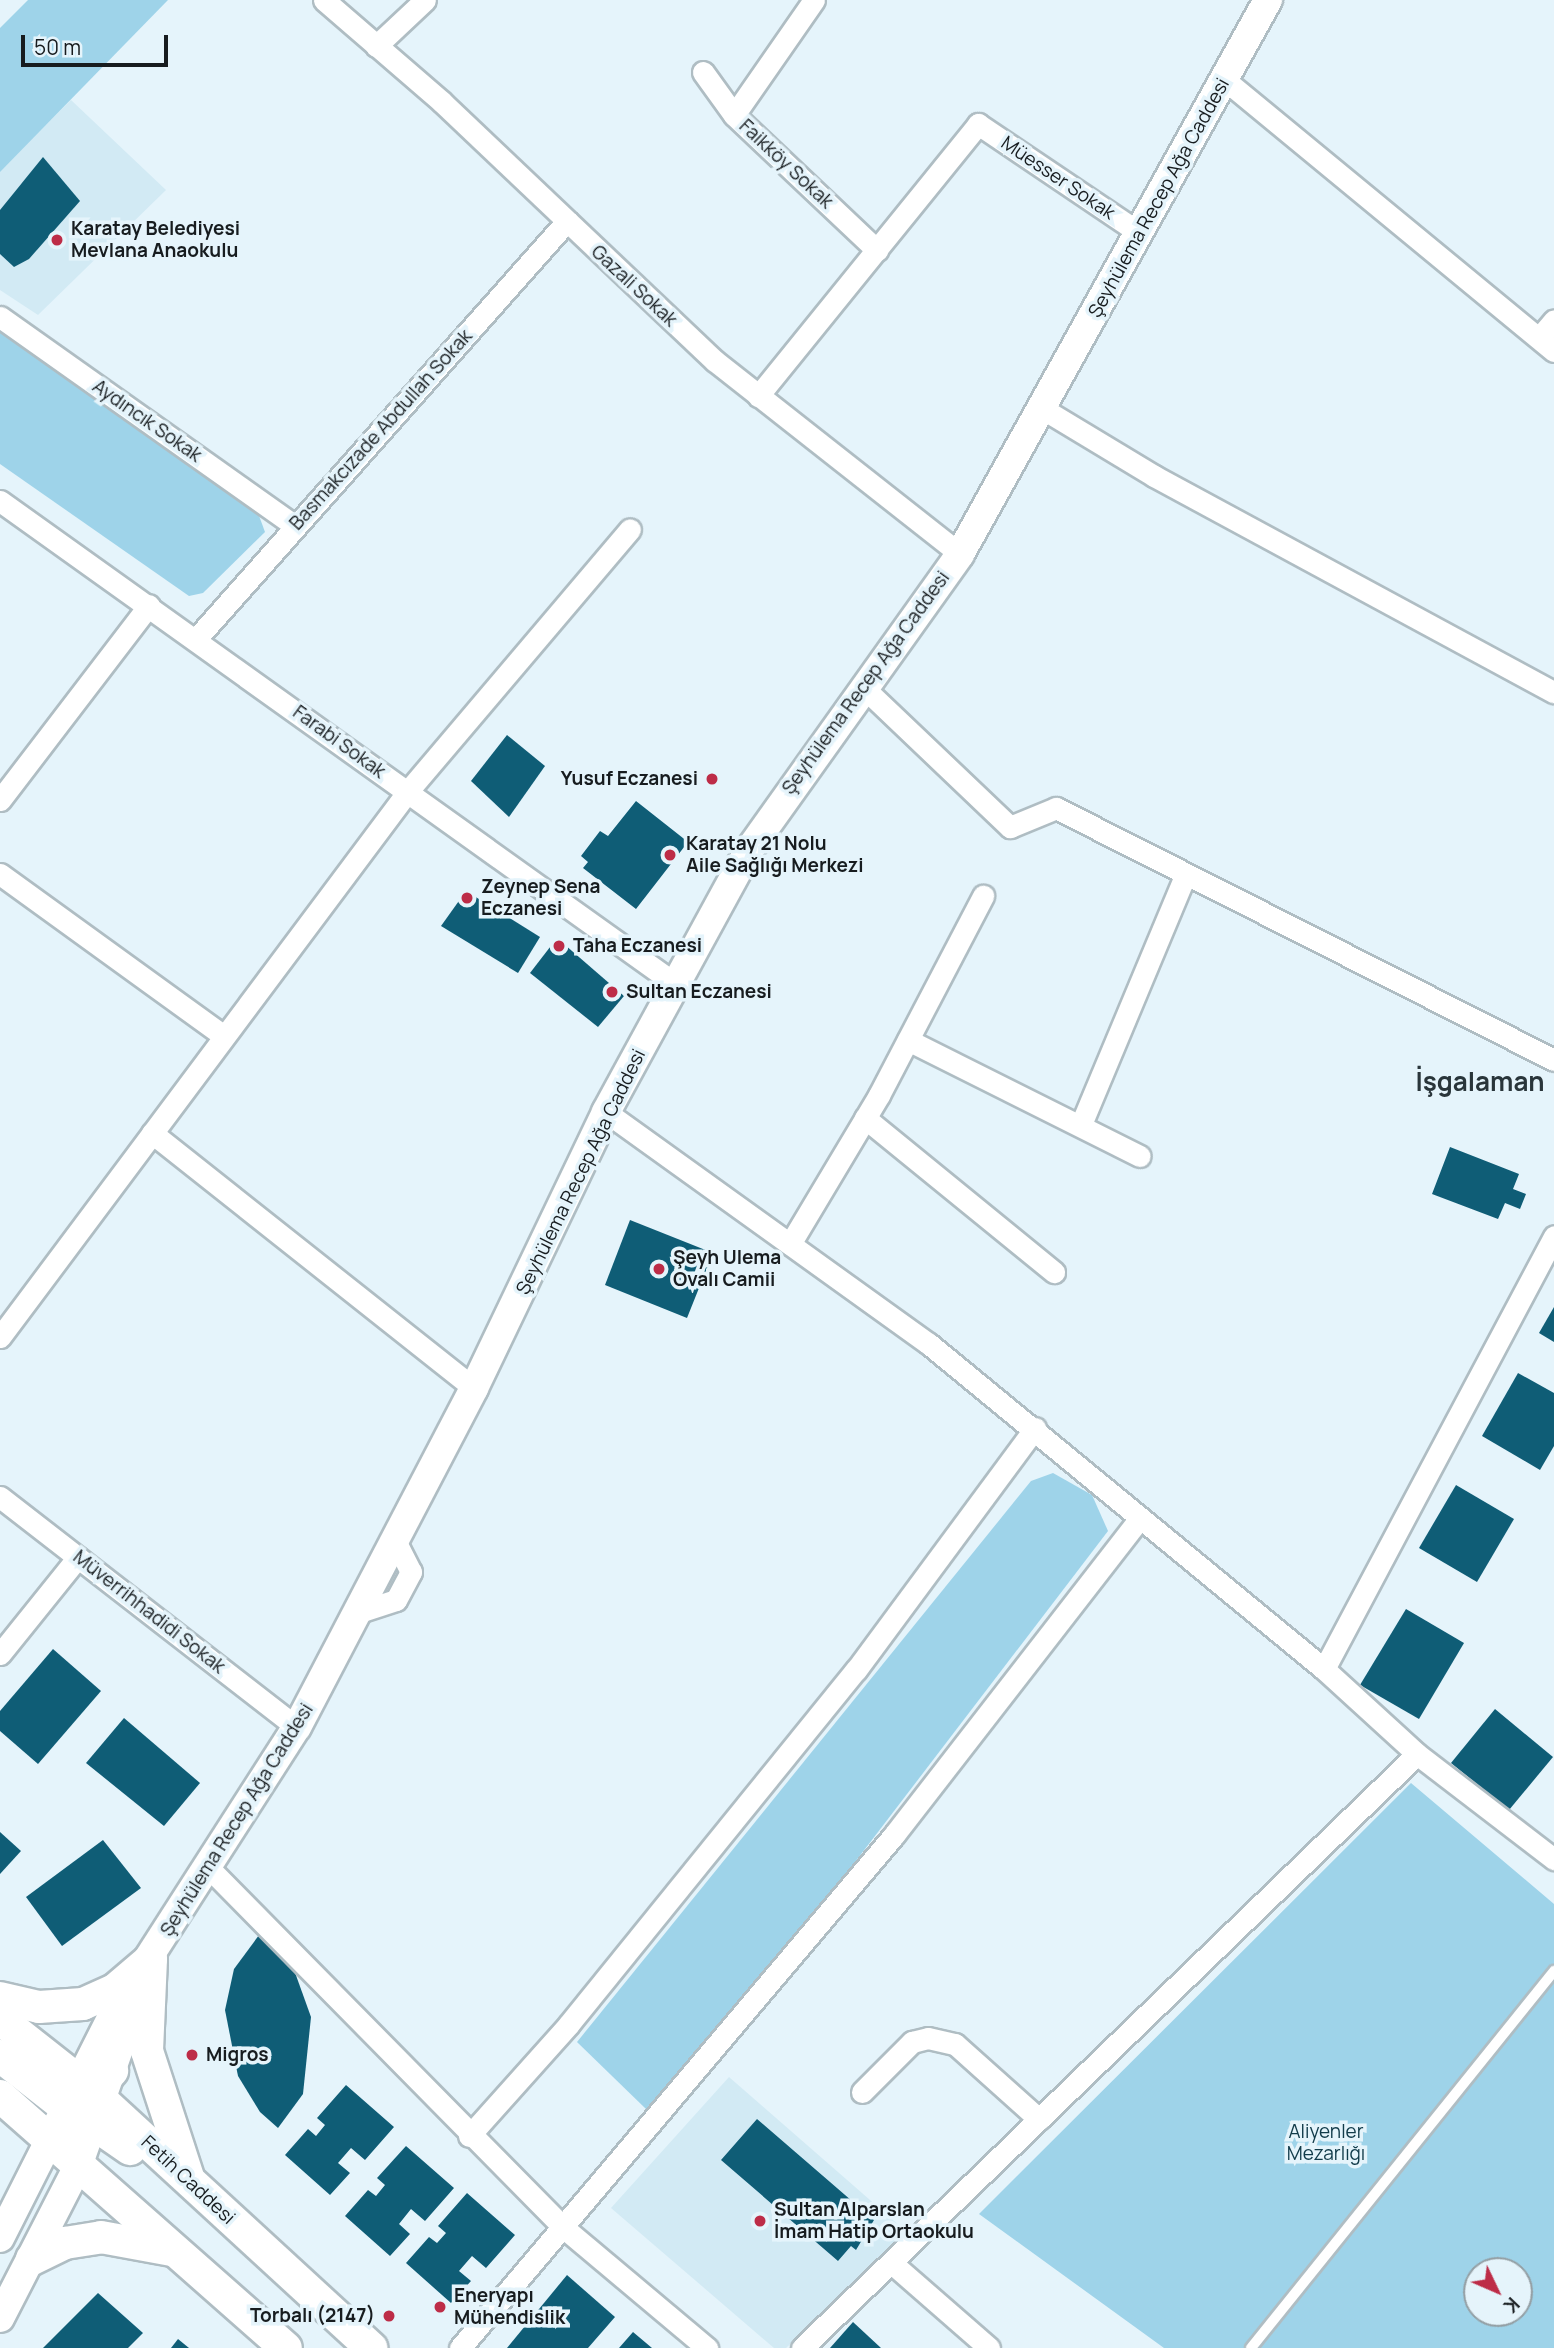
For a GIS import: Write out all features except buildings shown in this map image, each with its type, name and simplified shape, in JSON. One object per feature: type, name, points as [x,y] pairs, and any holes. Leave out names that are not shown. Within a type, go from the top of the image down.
[{"type":"main road","points":[[0,1998],[39,2007],[83,2004],[116,1989],[151,1959]]},
{"type":"main road","points":[[151,1959],[148,2051],[190,2181]]},
{"type":"main road","name":"Fetih Caddesi","points":[[0,2019],[190,2181],[371,2348]]},
{"type":"main road","points":[[0,2056],[91,2096],[224,2230],[269,2256]]},
{"type":"main road","points":[[0,2096],[286,2348]]},
{"type":"main road","points":[[48,2139],[76,2123],[91,2096]]},
{"type":"main road","points":[[32,2259],[65,2243],[101,2237],[178,2252]]},
{"type":"street","name":"Gazali Sokak","points":[[324,0],[758,396],[960,554]]},
{"type":"street","points":[[376,46],[425,0]]},
{"type":"street","points":[[734,115],[814,0]]},
{"type":"street","name":"Şeyhülema Recep Ağa Caddesi","points":[[0,2318],[78,2166],[91,2096],[151,1959],[206,1865],[297,1727],[474,1388],[606,1112],[777,805],[960,554],[1268,0]]},
{"type":"street","name":"Faikköy Sokak","points":[[703,72],[734,115],[877,250]]},
{"type":"street","points":[[1224,80],[1546,345],[1554,320]]},
{"type":"street","name":"Müesser Sokak","points":[[877,250],[978,124],[1138,232]]},
{"type":"street","name":"Basmakcızade Abdullah Sokak","points":[[196,639],[566,221]]},
{"type":"street","points":[[758,396],[877,250]]},
{"type":"street","name":"Aydıncık Sokak","points":[[0,317],[295,526]]},
{"type":"street","points":[[1043,409],[1154,476],[1554,692]]},
{"type":"street","name":"Farabi Sokak","points":[[0,501],[677,985]]},
{"type":"street","points":[[0,1337],[152,1133],[221,1034],[408,791],[566,597],[630,529]]},
{"type":"street","points":[[0,800],[149,605]]},
{"type":"street","points":[[864,688],[1010,827],[1056,808],[1185,876],[1554,1060]]},
{"type":"street","points":[[0,874],[221,1034]]},
{"type":"street","points":[[1082,1122],[1185,876]]},
{"type":"street","points":[[789,1244],[865,1118],[983,896]]},
{"type":"street","points":[[908,1040],[1082,1122],[1140,1156]]},
{"type":"street","points":[[606,1112],[789,1244],[1035,1428],[1324,1669],[1417,1754],[1554,1859]]},
{"type":"street","points":[[865,1118],[1054,1272]]},
{"type":"street","points":[[152,1133],[474,1388]]},
{"type":"street","points":[[1324,1669],[1554,1236]]},
{"type":"street","points":[[470,2136],[569,2024],[856,1670],[1035,1428]]},
{"type":"street","name":"Müverrihhadidi Sokak","points":[[0,1497],[297,1727]]},
{"type":"street","points":[[460,2348],[565,2228],[894,1835],[1140,1518]]},
{"type":"street","points":[[0,1654],[78,1557]]},
{"type":"street","points":[[802,2348],[894,2265],[1039,2119],[1417,1754]]},
{"type":"street","points":[[206,1865],[470,2136],[565,2228],[708,2348]]},
{"type":"street","points":[[862,2092],[912,2042],[928,2038],[955,2044],[1039,2119]]},
{"type":"street","points":[[0,2238],[48,2139]]},
{"type":"street","points":[[894,2265],[989,2348]]},
{"type":"lane","points":[[1251,2348],[1554,1971]]},
{"type":"shaded area","name":"Karatay Belediyesi Mevlana Anaokulu","points":[[71,100],[166,190],[38,315],[0,290],[0,170]]},
{"type":"shaded area","name":"Sultan Alparslan İmam Hatip Ortaokulu","points":[[729,2077],[909,2234],[786,2348],[774,2348],[611,2208]]},
{"type":"green space","points":[[28,0],[168,0],[0,172],[0,28]]},
{"type":"green space","points":[[0,330],[258,513],[265,532],[203,593],[189,596],[0,464]]},
{"type":"green space","points":[[1053,1473],[1092,1495],[1108,1531],[784,1955],[646,2109],[577,2042],[1031,1481]]},
{"type":"green space","name":"Aliyenler Mezarlığı","points":[[1411,1783],[1554,1904],[1554,2348],[1164,2348],[979,2214]]},
{"type":"place","name":"Karatay Belediyesi Mevlana Anaokulu","points":[[57,240]]},
{"type":"place","name":"Yusuf Eczanesi","points":[[712,779]]},
{"type":"place","name":"Karatay 21 Nolu Aile Sağlığı Merkezi","points":[[670,855]]},
{"type":"place","name":"Zeynep Sena Eczanesi","points":[[467,898]]},
{"type":"place","name":"Taha Eczanesi","points":[[559,946]]},
{"type":"place","name":"Sultan Eczanesi","points":[[612,992]]},
{"type":"place","name":"Şeyh Ulema Ovalı Camii","points":[[659,1269]]},
{"type":"place","name":"Migros","points":[[192,2055]]},
{"type":"place","name":"Sultan Alparslan İmam Hatip Ortaokulu","points":[[760,2221]]},
{"type":"place","name":"Eneryapı Mühendislik","points":[[440,2307]]},
{"type":"place","name":"Torbalı (2147)","points":[[389,2316]]},
{"type":"district","name":"İşgalaman","points":[[1480,1082]]}]
